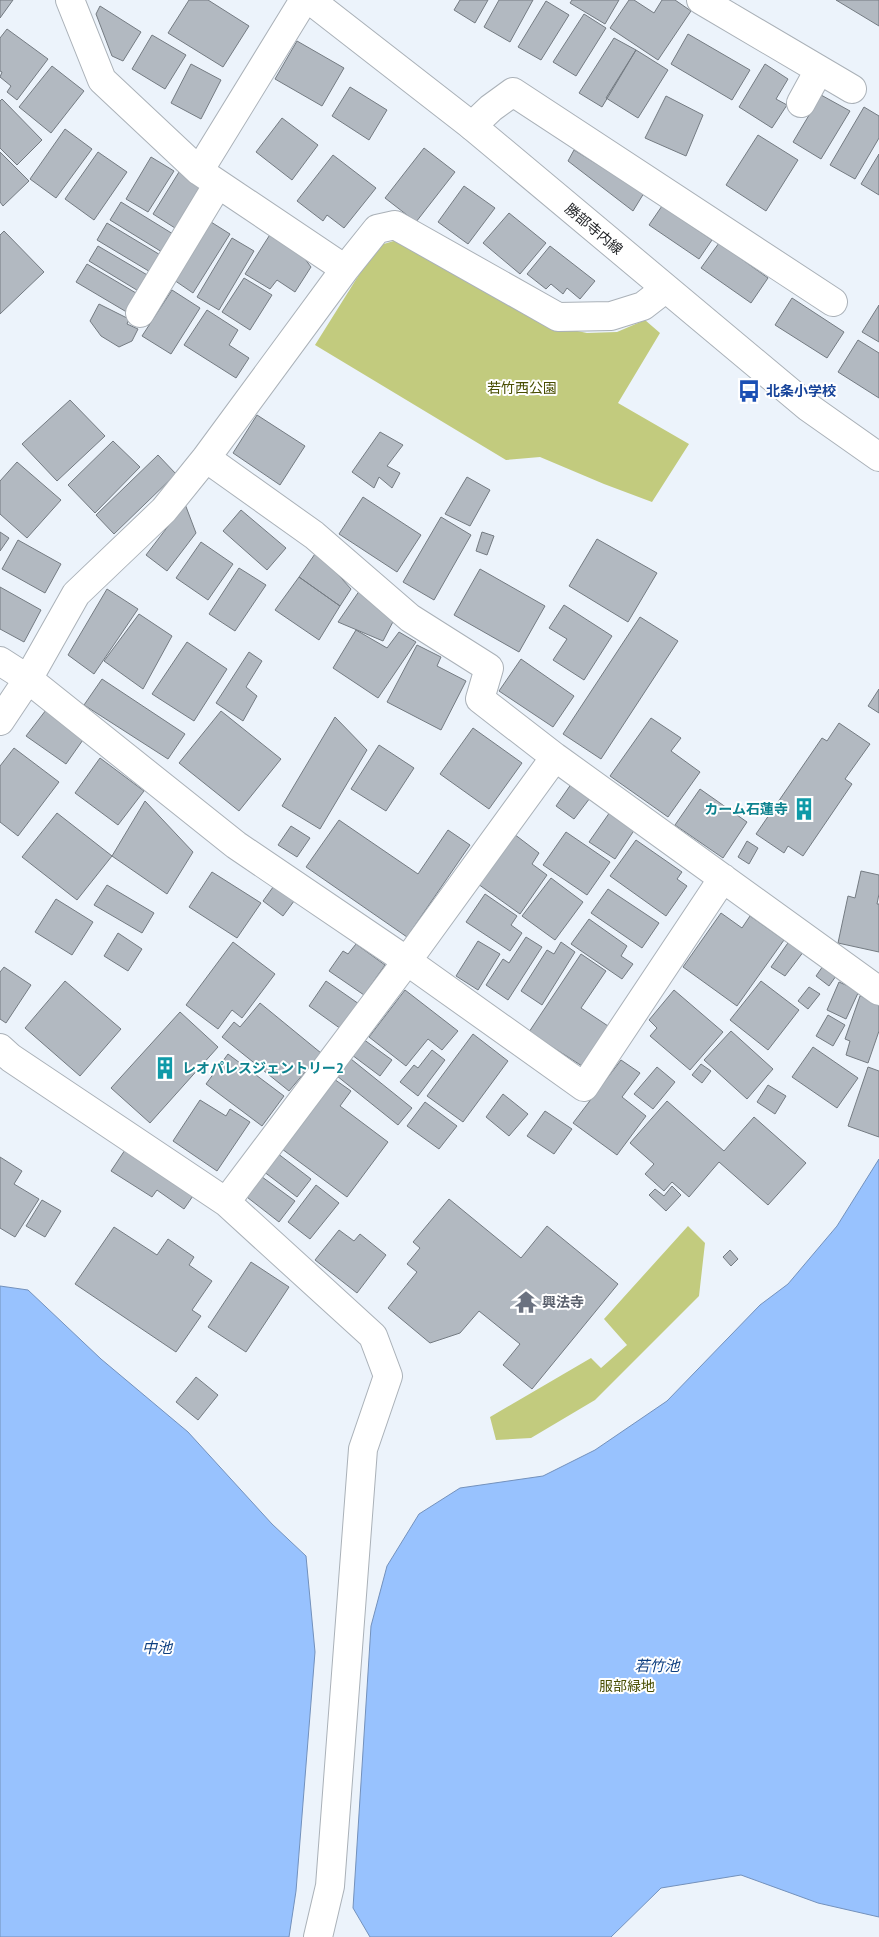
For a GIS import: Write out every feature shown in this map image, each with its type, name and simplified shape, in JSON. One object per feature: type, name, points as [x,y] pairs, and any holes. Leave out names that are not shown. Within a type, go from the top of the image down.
[{"type":"street","points":[[70,0],[102,80],[209,178],[345,269]]},
{"type":"street","points":[[140,313],[209,178],[304,0]]},
{"type":"street","name":"勝部寺内線","points":[[310,0],[472,126],[808,407],[879,457]]},
{"type":"street","points":[[701,0],[852,89]]},
{"type":"street","points":[[801,103],[820,70]]},
{"type":"street","points":[[472,126],[491,108],[513,92],[833,302]]},
{"type":"street","points":[[0,721],[28,679],[76,594],[164,510],[206,458],[345,269],[377,229],[395,225],[558,317],[611,316],[643,306],[665,289]]},
{"type":"street","points":[[206,458],[314,535],[410,618],[489,668],[480,699],[555,757],[879,991]]},
{"type":"street","points":[[0,661],[28,679],[236,845],[407,961],[584,1087],[723,878]]},
{"type":"street","points":[[226,1202],[407,961],[555,757]]},
{"type":"street","points":[[0,1048],[12,1058],[226,1202],[373,1336],[388,1376],[363,1449],[330,1886],[318,1937]]},
{"type":"green space","name":"若竹西公園","points":[[397,240],[553,326],[587,333],[617,332],[645,320],[660,333],[618,403],[689,444],[652,502],[540,457],[506,460],[315,345],[377,246]]},
{"type":"green space","points":[[688,1226],[705,1243],[699,1296],[595,1400],[531,1438],[496,1440],[490,1417],[591,1358],[601,1368],[627,1345],[604,1319]]},
{"type":"water","name":"若竹池","points":[[879,1159],[879,1917],[818,1903],[741,1875],[661,1888],[611,1937],[370,1937],[353,1908],[371,1626],[387,1566],[419,1514],[460,1488],[543,1476],[595,1450],[667,1401],[760,1305],[788,1284],[837,1226]]},
{"type":"water","name":"中池","points":[[0,1286],[28,1290],[101,1359],[188,1432],[272,1524],[306,1556],[315,1652],[296,1891],[289,1937],[0,1937]]},
{"type":"building","points":[[0,0],[13,0],[0,18]]},
{"type":"building","points":[[189,0],[208,0],[249,26],[223,67],[168,33]]},
{"type":"building","points":[[460,0],[488,0],[475,23],[454,10]]},
{"type":"building","points":[[499,0],[533,0],[510,42],[484,27]]},
{"type":"building","points":[[572,0],[619,0],[605,24],[570,3]]},
{"type":"building","points":[[629,0],[634,0],[654,13],[662,0],[675,0],[691,11],[658,60],[610,28]]},
{"type":"building","points":[[836,0],[879,0],[879,26]]},
{"type":"building","points":[[546,1],[569,15],[541,60],[518,47]]},
{"type":"building","points":[[100,6],[141,32],[123,61],[112,56],[96,14]]},
{"type":"building","points":[[584,14],[606,28],[576,76],[553,62]]},
{"type":"building","points":[[7,29],[48,59],[17,100],[7,92],[11,86],[0,77],[2,72],[0,71],[0,38]]},
{"type":"building","points":[[688,34],[750,70],[732,100],[671,64]]},
{"type":"building","points":[[152,35],[186,55],[165,89],[132,69]]},
{"type":"building","points":[[614,38],[636,50],[602,107],[579,93]]},
{"type":"building","points":[[297,41],[344,68],[322,106],[275,79]]},
{"type":"building","points":[[636,50],[668,70],[638,118],[606,98]]},
{"type":"building","points":[[191,64],[221,80],[201,119],[171,103]]},
{"type":"building","points":[[765,64],[788,79],[776,99],[787,105],[772,128],[739,107]]},
{"type":"building","points":[[52,66],[84,91],[51,133],[19,107]]},
{"type":"building","points":[[350,87],[387,110],[369,140],[332,116]]},
{"type":"building","points":[[821,95],[850,111],[821,159],[793,142]]},
{"type":"building","points":[[666,96],[703,115],[686,156],[645,138]]},
{"type":"building","points":[[2,99],[42,140],[17,165],[0,148],[0,101]]},
{"type":"building","points":[[864,107],[879,116],[879,138],[855,179],[830,165]]},
{"type":"building","points":[[282,118],[318,145],[292,180],[256,152]]},
{"type":"building","points":[[65,129],[92,149],[56,198],[30,179]]},
{"type":"building","points":[[758,135],[798,160],[766,211],[726,185]]},
{"type":"building","points":[[424,148],[455,172],[416,222],[385,198]]},
{"type":"building","points":[[574,150],[644,193],[633,211],[568,161]]},
{"type":"building","points":[[0,152],[29,181],[3,206],[0,202]]},
{"type":"building","points":[[98,152],[127,172],[94,220],[65,199]]},
{"type":"building","points":[[879,154],[879,195],[861,184]]},
{"type":"building","points":[[333,155],[376,188],[344,228],[327,215],[323,221],[297,201]]},
{"type":"building","points":[[151,157],[174,171],[148,212],[126,199]]},
{"type":"building","points":[[179,172],[201,185],[175,228],[153,214]]},
{"type":"building","points":[[464,186],[495,208],[468,244],[438,222]]},
{"type":"building","points":[[121,202],[173,234],[162,252],[110,220]]},
{"type":"building","points":[[662,206],[712,240],[699,259],[649,225]]},
{"type":"building","points":[[509,213],[546,243],[520,274],[483,243]]},
{"type":"building","points":[[211,222],[230,234],[193,293],[174,280]]},
{"type":"building","points":[[107,223],[162,256],[152,273],[97,240]]},
{"type":"building","points":[[4,231],[44,272],[0,314],[0,235]]},
{"type":"building","points":[[271,233],[299,251],[311,267],[295,292],[277,280],[270,289],[245,274]]},
{"type":"building","points":[[232,238],[254,251],[219,310],[197,297]]},
{"type":"building","points":[[719,243],[768,278],[751,303],[701,268]]},
{"type":"building","points":[[98,246],[149,276],[140,292],[89,261]]},
{"type":"building","points":[[550,246],[595,281],[580,299],[567,288],[563,294],[551,284],[546,289],[527,274]]},
{"type":"building","points":[[87,264],[141,296],[130,314],[76,282]]},
{"type":"building","points":[[244,278],[272,295],[250,330],[222,312]]},
{"type":"building","points":[[172,290],[200,308],[171,354],[142,336]]},
{"type":"building","points":[[792,298],[844,332],[827,358],[775,325]]},
{"type":"building","points":[[99,304],[129,319],[127,324],[138,329],[132,341],[119,347],[101,336],[90,321]]},
{"type":"building","points":[[879,305],[879,342],[862,332]]},
{"type":"building","points":[[207,310],[238,330],[229,345],[249,358],[236,378],[184,345]]},
{"type":"building","points":[[858,340],[879,353],[879,398],[838,372]]},
{"type":"building","points":[[70,400],[105,436],[57,481],[22,444]]},
{"type":"building","points":[[257,415],[305,446],[280,485],[233,453]]},
{"type":"building","points":[[380,432],[403,445],[387,466],[400,473],[392,488],[379,477],[374,488],[352,472]]},
{"type":"building","points":[[113,441],[140,467],[95,513],[68,485]]},
{"type":"building","points":[[158,455],[176,474],[114,534],[96,515]]},
{"type":"building","points":[[17,462],[61,500],[27,538],[0,514],[0,481]]},
{"type":"building","points":[[467,477],[490,490],[470,526],[445,514]]},
{"type":"building","points":[[363,497],[421,535],[397,572],[339,534]]},
{"type":"building","points":[[185,504],[196,533],[167,571],[146,555]]},
{"type":"building","points":[[241,510],[286,548],[267,570],[223,531]]},
{"type":"building","points":[[441,517],[471,535],[434,600],[403,582]]},
{"type":"building","points":[[0,532],[9,538],[0,551]]},
{"type":"building","points":[[482,532],[494,536],[487,555],[476,551]]},
{"type":"building","points":[[597,539],[657,573],[628,622],[569,586]]},
{"type":"building","points":[[18,540],[61,564],[45,593],[2,569]]},
{"type":"building","points":[[201,542],[233,564],[208,600],[176,578]]},
{"type":"building","points":[[317,551],[351,589],[340,606],[299,577]]},
{"type":"building","points":[[239,568],[266,585],[235,631],[209,614]]},
{"type":"building","points":[[480,569],[545,606],[519,652],[454,615]]},
{"type":"building","points":[[299,577],[340,606],[319,640],[275,610]]},
{"type":"building","points":[[0,587],[41,610],[24,642],[0,629]]},
{"type":"building","points":[[362,587],[397,614],[383,641],[338,622]]},
{"type":"building","points":[[107,589],[138,609],[94,674],[68,655]]},
{"type":"building","points":[[564,605],[612,636],[584,680],[553,660],[567,639],[549,628]]},
{"type":"building","points":[[139,614],[172,636],[143,689],[104,661]]},
{"type":"building","points":[[640,617],[678,641],[601,759],[563,734]]},
{"type":"building","points":[[356,630],[387,648],[399,632],[416,642],[378,698],[333,668]]},
{"type":"building","points":[[187,642],[227,669],[194,721],[152,694]]},
{"type":"building","points":[[417,645],[441,657],[437,666],[466,681],[441,730],[387,702]]},
{"type":"building","points":[[249,652],[262,661],[246,687],[257,696],[243,721],[216,703]]},
{"type":"building","points":[[521,659],[574,696],[553,727],[499,691]]},
{"type":"building","points":[[102,679],[185,734],[168,759],[84,705]]},
{"type":"building","points":[[879,689],[879,713],[868,706]]},
{"type":"building","points":[[46,710],[85,737],[66,764],[26,736]]},
{"type":"building","points":[[221,711],[281,759],[239,811],[179,763]]},
{"type":"building","points":[[335,717],[367,750],[320,829],[282,806]]},
{"type":"building","points":[[651,718],[681,738],[671,751],[700,772],[668,817],[610,776]]},
{"type":"building","name":"カーム石蓮寺","points":[[839,723],[870,744],[845,779],[852,784],[803,856],[788,846],[784,853],[756,834],[822,738],[827,741]]},
{"type":"building","points":[[473,728],[522,763],[489,809],[440,774]]},
{"type":"building","points":[[379,745],[414,768],[386,811],[351,789]]},
{"type":"building","points":[[14,748],[59,782],[18,836],[0,822],[0,766]]},
{"type":"building","points":[[100,758],[144,791],[118,825],[75,793]]},
{"type":"building","points":[[574,780],[593,794],[574,819],[556,806]]},
{"type":"building","points":[[700,789],[747,822],[723,858],[675,825]]},
{"type":"building","points":[[145,801],[193,852],[167,894],[112,856]]},
{"type":"building","points":[[610,812],[635,829],[615,859],[589,842]]},
{"type":"building","points":[[57,813],[112,856],[77,900],[22,857]]},
{"type":"building","points":[[339,820],[418,874],[448,830],[470,845],[407,937],[306,867]]},
{"type":"building","points":[[291,826],[310,838],[297,857],[278,845]]},
{"type":"building","points":[[566,832],[610,862],[587,895],[543,865]]},
{"type":"building","points":[[514,834],[539,853],[532,864],[547,875],[520,914],[478,884]]},
{"type":"building","points":[[636,840],[682,872],[677,879],[687,886],[666,916],[610,876]]},
{"type":"building","points":[[747,841],[758,848],[749,864],[738,857]]},
{"type":"building","points":[[861,871],[879,875],[877,904],[879,904],[879,952],[838,943],[848,896],[855,898]]},
{"type":"building","points":[[212,872],[261,903],[237,938],[189,907]]},
{"type":"building","points":[[551,878],[583,902],[555,940],[522,916]]},
{"type":"building","points":[[276,883],[297,897],[283,916],[263,901]]},
{"type":"building","points":[[107,885],[154,913],[142,933],[94,905]]},
{"type":"building","points":[[608,889],[659,923],[642,948],[591,913]]},
{"type":"building","points":[[485,894],[517,916],[511,925],[522,933],[510,951],[466,922]]},
{"type":"building","points":[[56,899],[93,922],[72,955],[35,932]]},
{"type":"building","points":[[721,913],[742,928],[750,916],[784,940],[737,1006],[683,967]]},
{"type":"building","points":[[589,919],[627,946],[621,956],[633,964],[622,979],[571,944]]},
{"type":"building","points":[[118,933],[142,949],[128,971],[104,956]]},
{"type":"building","points":[[526,937],[542,947],[508,1000],[486,985],[503,959],[509,963]]},
{"type":"building","points":[[790,940],[804,951],[785,976],[771,967]]},
{"type":"building","points":[[478,941],[500,954],[478,990],[456,976]]},
{"type":"building","points":[[233,942],[275,974],[242,1018],[232,1010],[218,1029],[186,1005]]},
{"type":"building","points":[[561,942],[575,952],[542,1005],[521,991],[547,950],[554,954]]},
{"type":"building","points":[[356,944],[385,965],[364,995],[329,971],[343,951],[348,954]]},
{"type":"building","points":[[581,954],[606,971],[581,1008],[608,1026],[582,1066],[529,1032]]},
{"type":"building","points":[[823,966],[836,976],[829,986],[816,976]]},
{"type":"building","points":[[4,967],[31,985],[6,1023],[0,1019],[0,972]]},
{"type":"building","points":[[65,981],[121,1029],[80,1076],[25,1028]]},
{"type":"building","points":[[326,981],[359,1004],[341,1029],[309,1006]]},
{"type":"building","points":[[761,981],[799,1010],[768,1050],[730,1020]]},
{"type":"building","points":[[839,982],[859,991],[846,1019],[827,1010]]},
{"type":"building","points":[[809,987],[820,994],[808,1009],[798,1001]]},
{"type":"building","points":[[405,990],[458,1031],[442,1050],[428,1039],[406,1066],[369,1037]]},
{"type":"building","points":[[674,990],[723,1032],[690,1070],[650,1036],[657,1028],[649,1020]]},
{"type":"building","points":[[860,996],[879,1002],[879,1031],[868,1063],[846,1055],[850,1041],[845,1039]]},
{"type":"building","points":[[260,1003],[321,1053],[289,1091],[222,1037],[234,1022],[240,1027]]},
{"type":"building","name":"レオパレスジェントリー2","points":[[180,1012],[218,1047],[150,1123],[111,1088]]},
{"type":"building","points":[[828,1015],[845,1025],[833,1046],[816,1036]]},
{"type":"building","points":[[731,1031],[773,1069],[747,1099],[704,1060]]},
{"type":"building","points":[[473,1034],[508,1061],[463,1122],[427,1096]]},
{"type":"building","points":[[363,1039],[392,1060],[380,1076],[352,1055]]},
{"type":"building","points":[[813,1047],[858,1078],[837,1108],[792,1077]]},
{"type":"building","points":[[432,1050],[445,1060],[418,1096],[400,1082],[414,1065],[418,1068]]},
{"type":"building","points":[[228,1054],[284,1096],[262,1126],[206,1084]]},
{"type":"building","points":[[351,1059],[412,1108],[398,1125],[337,1076]]},
{"type":"building","points":[[621,1060],[640,1073],[622,1097],[646,1116],[617,1155],[573,1123]]},
{"type":"building","points":[[701,1064],[711,1071],[702,1083],[692,1075]]},
{"type":"building","points":[[657,1067],[675,1082],[653,1109],[634,1094]]},
{"type":"building","points":[[868,1067],[879,1071],[879,1137],[848,1126]]},
{"type":"building","points":[[334,1079],[351,1091],[340,1106],[388,1142],[347,1197],[282,1149]]},
{"type":"building","points":[[768,1085],[786,1096],[775,1114],[757,1102]]},
{"type":"building","points":[[503,1094],[528,1114],[509,1136],[486,1117]]},
{"type":"building","points":[[200,1100],[226,1116],[230,1109],[250,1122],[217,1171],[173,1141]]},
{"type":"building","points":[[667,1101],[724,1151],[754,1117],[806,1163],[768,1205],[719,1162],[689,1197],[672,1182],[664,1191],[645,1174],[654,1164],[630,1143]]},
{"type":"building","points":[[425,1102],[457,1126],[439,1149],[407,1126]]},
{"type":"building","points":[[545,1111],[572,1129],[554,1154],[527,1136]]},
{"type":"building","points":[[129,1144],[197,1190],[184,1209],[157,1190],[152,1197],[111,1171]]},
{"type":"building","points":[[277,1153],[311,1179],[297,1197],[263,1171]]},
{"type":"building","points":[[0,1157],[22,1171],[14,1184],[39,1199],[15,1237],[0,1228]]},
{"type":"building","points":[[258,1174],[295,1201],[279,1222],[243,1194]]},
{"type":"building","points":[[316,1185],[339,1203],[310,1239],[288,1222]]},
{"type":"building","points":[[672,1186],[681,1195],[666,1211],[649,1195],[655,1189],[664,1196]]},
{"type":"building","points":[[449,1199],[521,1258],[547,1226],[618,1284],[532,1389],[503,1365],[520,1344],[479,1311],[460,1333],[430,1343],[388,1308],[417,1272],[407,1264],[420,1248],[413,1242]]},
{"type":"building","points":[[42,1200],[61,1211],[45,1237],[26,1226]]},
{"type":"building","points":[[114,1227],[157,1255],[168,1239],[194,1257],[189,1265],[212,1281],[192,1310],[201,1316],[176,1352],[75,1284]]},
{"type":"building","points":[[339,1230],[354,1241],[360,1234],[386,1255],[357,1293],[315,1260]]},
{"type":"building","points":[[730,1250],[738,1259],[731,1266],[723,1257]]},
{"type":"building","points":[[251,1262],[289,1287],[246,1352],[208,1327]]},
{"type":"building","points":[[196,1377],[218,1395],[198,1420],[176,1402]]},
{"type":"place","name":"北条小学校","points":[[749,391]]},
{"type":"place","name":"カーム石蓮寺","points":[[804,809]]},
{"type":"place","name":"レオパレスジェントリー2","points":[[165,1068]]},
{"type":"place","name":"興法寺","points":[[526,1302]]},
{"type":"park label","name":"服部緑地","points":[[627,1686]]}]
